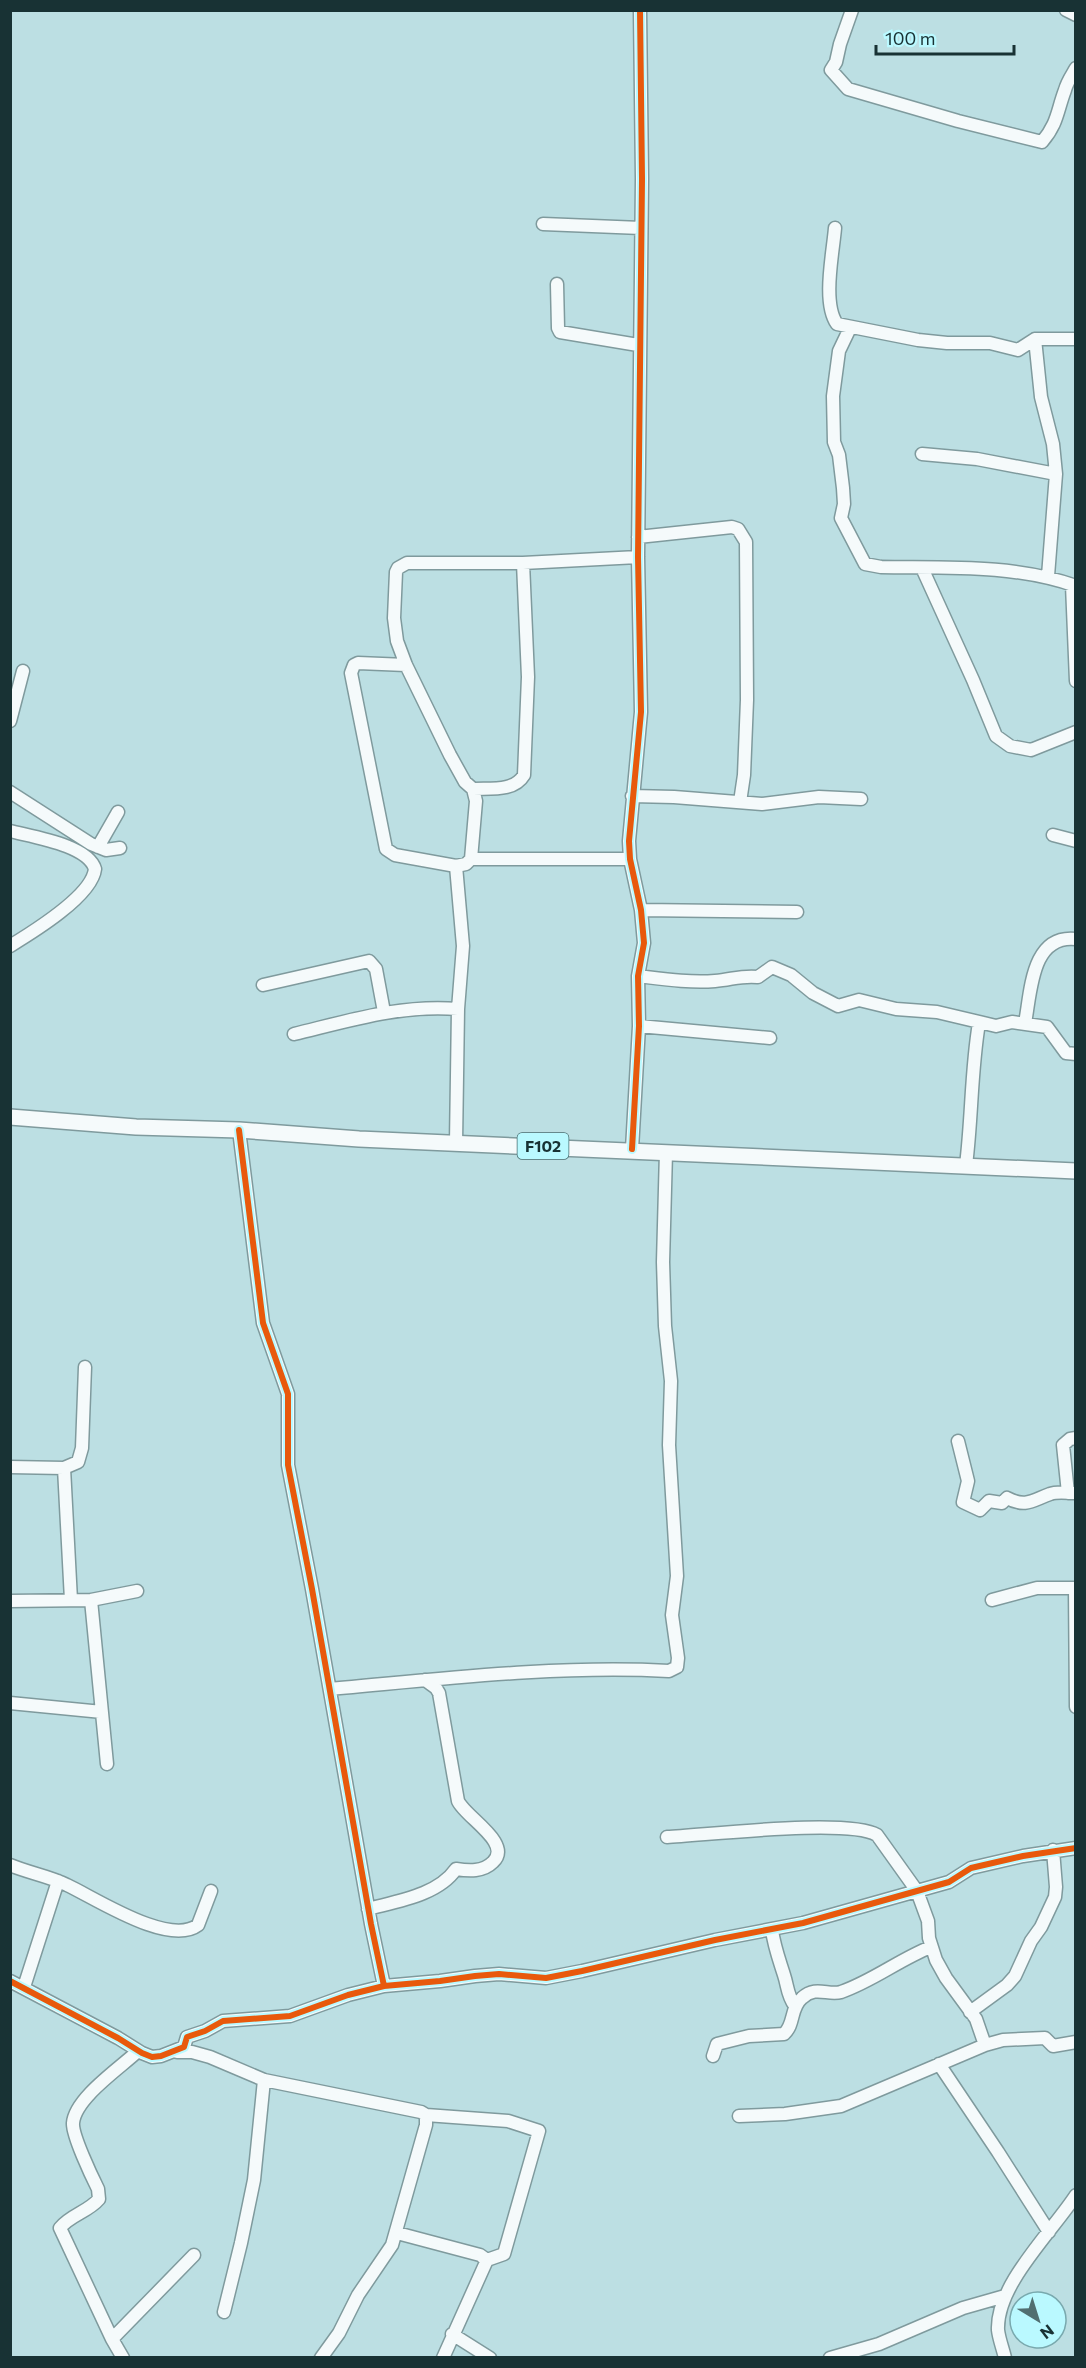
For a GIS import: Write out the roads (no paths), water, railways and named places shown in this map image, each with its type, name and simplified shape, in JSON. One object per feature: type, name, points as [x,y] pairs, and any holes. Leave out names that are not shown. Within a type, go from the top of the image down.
[{"type":"main road","name":"F102","points":[[10,1117],[136,1127],[239,1130],[456,1143],[632,1149],[1076,1171]]},
{"type":"street","points":[[632,1149],[639,1026],[638,976],[644,943],[641,910],[630,859],[632,796],[641,712],[638,557],[640,10]]},
{"type":"street","points":[[852,10],[836,62],[831,70],[848,89],[958,121],[1042,142],[1058,116],[1066,86],[1076,68]]},
{"type":"street","points":[[1066,10],[1076,15]]},
{"type":"street","points":[[543,224],[641,228]]},
{"type":"street","points":[[835,228],[829,287],[831,313],[837,324],[938,342],[990,343],[1018,350],[1035,339],[1076,339]]},
{"type":"street","points":[[557,284],[560,332],[638,345]]},
{"type":"street","points":[[850,328],[838,351],[833,396],[834,442],[839,455],[844,504],[841,518],[865,564],[881,567],[1011,571],[1048,576],[1074,586],[1076,681]]},
{"type":"street","points":[[1035,339],[1041,397],[1053,444],[1056,474],[1048,576]]},
{"type":"street","points":[[922,454],[977,459],[1056,474]]},
{"type":"street","points":[[638,537],[732,527],[738,530],[747,542],[747,700],[744,775],[740,802]]},
{"type":"street","points":[[406,665],[358,663],[354,665],[351,673],[386,849],[390,854],[395,855],[456,866],[466,864],[471,859],[476,801],[473,789],[465,782],[450,755],[406,665],[397,641],[394,618],[398,568],[407,563],[523,562],[638,557]]},
{"type":"street","points":[[473,789],[513,786],[521,781],[524,775],[528,677],[523,562]]},
{"type":"street","points":[[921,568],[973,680],[996,736],[1010,746],[1031,750],[1076,732]]},
{"type":"street","points":[[10,721],[22,671]]},
{"type":"street","points":[[10,792],[98,847],[106,850],[120,848]]},
{"type":"street","points":[[632,796],[762,804],[819,797],[861,799]]},
{"type":"street","points":[[98,847],[117,812]]},
{"type":"street","points":[[10,831],[74,849],[89,858],[95,869],[91,882],[78,896],[39,928],[10,946]]},
{"type":"street","points":[[1053,835],[1076,841]]},
{"type":"street","points":[[471,859],[630,859]]},
{"type":"street","points":[[456,866],[463,946],[458,1009],[456,1143]]},
{"type":"street","points":[[641,910],[797,912]]},
{"type":"street","points":[[1025,1023],[1033,977],[1042,954],[1056,941],[1066,938],[1076,939]]},
{"type":"street","points":[[263,985],[369,962],[376,969],[384,1012]]},
{"type":"street","points":[[638,976],[680,981],[717,981],[743,975],[758,978],[772,967],[791,975],[813,993],[838,1006],[859,1000],[896,1009],[937,1012],[996,1026],[1012,1022],[1047,1027],[1066,1053],[1076,1054]]},
{"type":"street","points":[[294,1034],[384,1012],[458,1009]]},
{"type":"street","points":[[966,1165],[974,1053],[979,1023]]},
{"type":"street","points":[[639,1026],[770,1038]]},
{"type":"street","points":[[239,1130],[263,1323],[288,1394],[288,1465],[384,1986]]},
{"type":"street","points":[[330,1689],[425,1680],[609,1668],[669,1671],[677,1667],[678,1658],[672,1615],[677,1576],[669,1445],[671,1381],[665,1326],[663,1262],[666,1152]]},
{"type":"street","points":[[10,1467],[73,1466],[81,1458],[86,1367]]},
{"type":"street","points":[[958,1441],[968,1481],[963,1502],[980,1510],[988,1501],[1002,1503],[1008,1498],[1018,1504],[1035,1501],[1053,1492],[1072,1493],[1063,1445],[1070,1439],[1076,1438]]},
{"type":"street","points":[[64,1467],[71,1600]]},
{"type":"street","points":[[992,1600],[1037,1588],[1075,1588],[1076,1707]]},
{"type":"street","points":[[10,1601],[91,1600],[137,1591]]},
{"type":"street","points":[[91,1600],[107,1764]]},
{"type":"street","points":[[368,1909],[412,1898],[449,1880],[456,1869],[472,1871],[486,1867],[498,1856],[492,1835],[465,1812],[458,1801],[439,1693],[425,1680]]},
{"type":"street","points":[[10,1704],[102,1712]]},
{"type":"street","points":[[667,1838],[804,1828],[853,1828],[868,1830],[878,1835],[917,1891],[928,1921],[931,1947],[946,1978],[976,2019],[984,2045]]},
{"type":"street","points":[[174,2052],[184,2047],[187,2037],[206,2031],[223,2020],[290,2016],[348,1995],[384,1986],[491,1975],[555,1977],[715,1940],[803,1923],[948,1882],[971,1868],[1053,1850],[1076,1848]]},
{"type":"street","points":[[970,2012],[1007,1985],[1015,1976],[1041,1927],[1055,1897],[1053,1850]]},
{"type":"street","points":[[10,1865],[25,1872],[58,1881],[148,1925],[183,1931],[198,1925],[211,1891]]},
{"type":"street","points":[[24,1988],[58,1881]]},
{"type":"street","points":[[772,1929],[776,1957],[785,1978],[789,1998],[795,2006]]},
{"type":"street","points":[[713,2056],[717,2044],[749,2036],[784,2034],[790,2025],[795,2006],[804,1996],[821,1990],[838,1993],[868,1980],[910,1955],[931,1947]]},
{"type":"street","points":[[785,1978],[804,1996]]},
{"type":"street","points":[[10,1981],[152,2057],[174,2052],[192,2052],[210,2057],[264,2080],[353,2096],[426,2115],[508,2121],[539,2131],[504,2254],[487,2260],[443,2358]]},
{"type":"street","points":[[740,2116],[785,2114],[842,2106],[984,2045],[1003,2040],[1045,2038],[1053,2046],[1076,2042]]},
{"type":"street","points":[[123,2358],[60,2228],[65,2222],[94,2205],[99,2199],[98,2189],[73,2125],[76,2113],[85,2098],[138,2051]]},
{"type":"street","points":[[939,2064],[1049,2232]]},
{"type":"street","points":[[247,2066],[264,2080]]},
{"type":"street","points":[[224,2312],[254,2180],[264,2080]]},
{"type":"street","points":[[321,2358],[339,2333],[358,2295],[392,2245],[426,2125],[426,2115]]},
{"type":"street","points":[[1005,2358],[998,2332],[999,2317],[1005,2296],[1076,2195]]},
{"type":"street","points":[[397,2233],[480,2255],[487,2260]]},
{"type":"street","points":[[112,2339],[194,2255]]},
{"type":"street","points":[[831,2358],[879,2344],[963,2308],[1005,2296]]},
{"type":"street","points":[[452,2334],[490,2358]]}]
